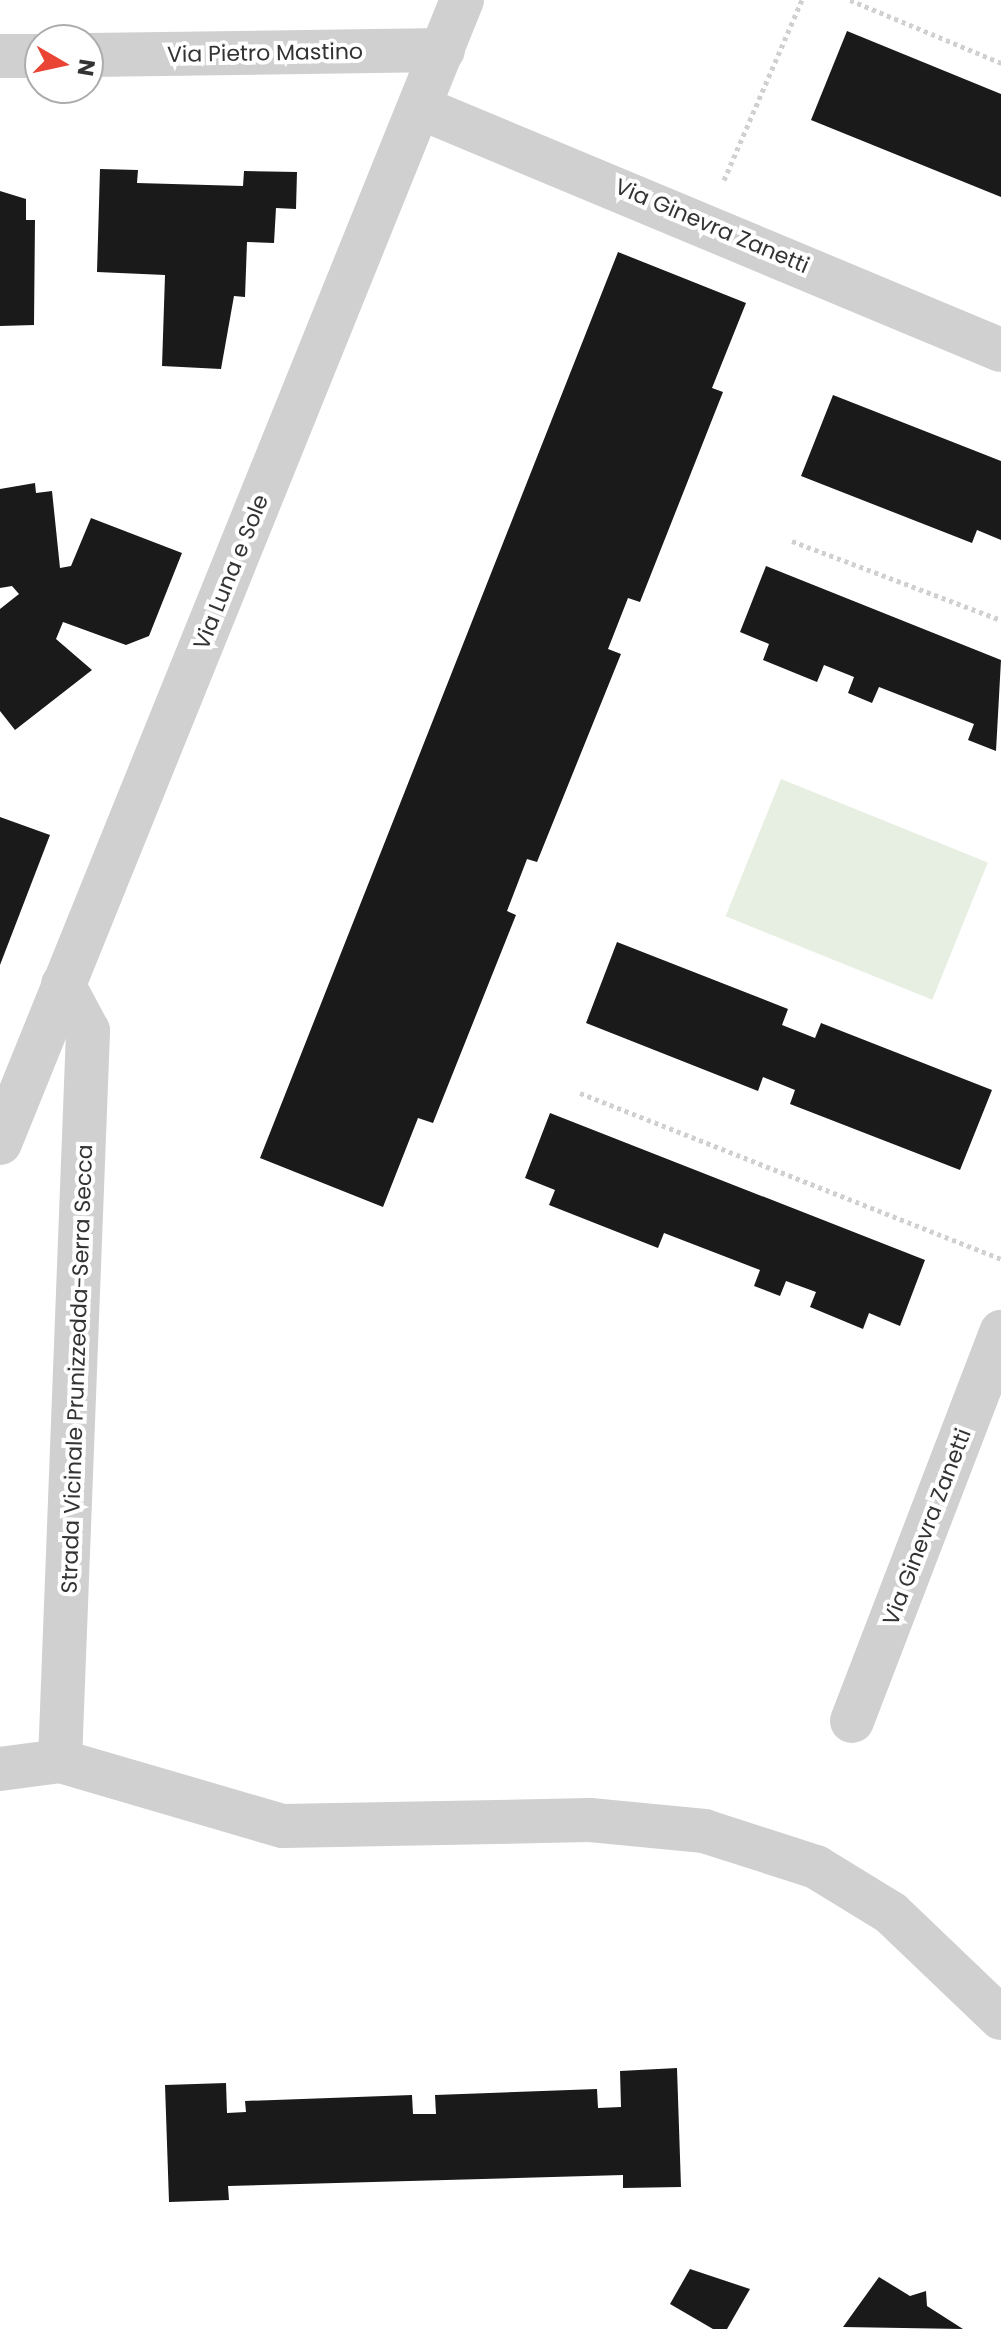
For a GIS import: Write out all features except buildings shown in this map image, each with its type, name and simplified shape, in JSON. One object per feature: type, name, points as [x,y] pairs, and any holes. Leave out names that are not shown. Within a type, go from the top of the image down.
[{"type":"street","name":"Via Luna e Sole","points":[[0,1143],[421,108],[462,0]]},
{"type":"street","name":"Via Pietro Mastino","points":[[104,55],[443,50]]},
{"type":"street","points":[[0,56],[24,56]]},
{"type":"street","name":"Via Ginevra Zanetti","points":[[421,108],[706,222],[1001,350]]},
{"type":"street","name":"Strada Vicinale Prunizzedda-Serra Secca","points":[[60,1761],[88,1031],[63,984]]},
{"type":"street","name":"Via Ginevra Zanetti","points":[[852,1721],[1001,1332]]},
{"type":"street","points":[[0,1769],[60,1761],[283,1826],[590,1820],[704,1831],[816,1867],[891,1913],[1001,2018]]},
{"type":"path","points":[[706,222],[802,0]]},
{"type":"path","points":[[850,0],[1001,63]]},
{"type":"path","points":[[792,541],[1001,620]]},
{"type":"path","points":[[580,1093],[1001,1259]]},
{"type":"shaded area","points":[[781,779],[988,863],[932,1000],[726,916]]}]
